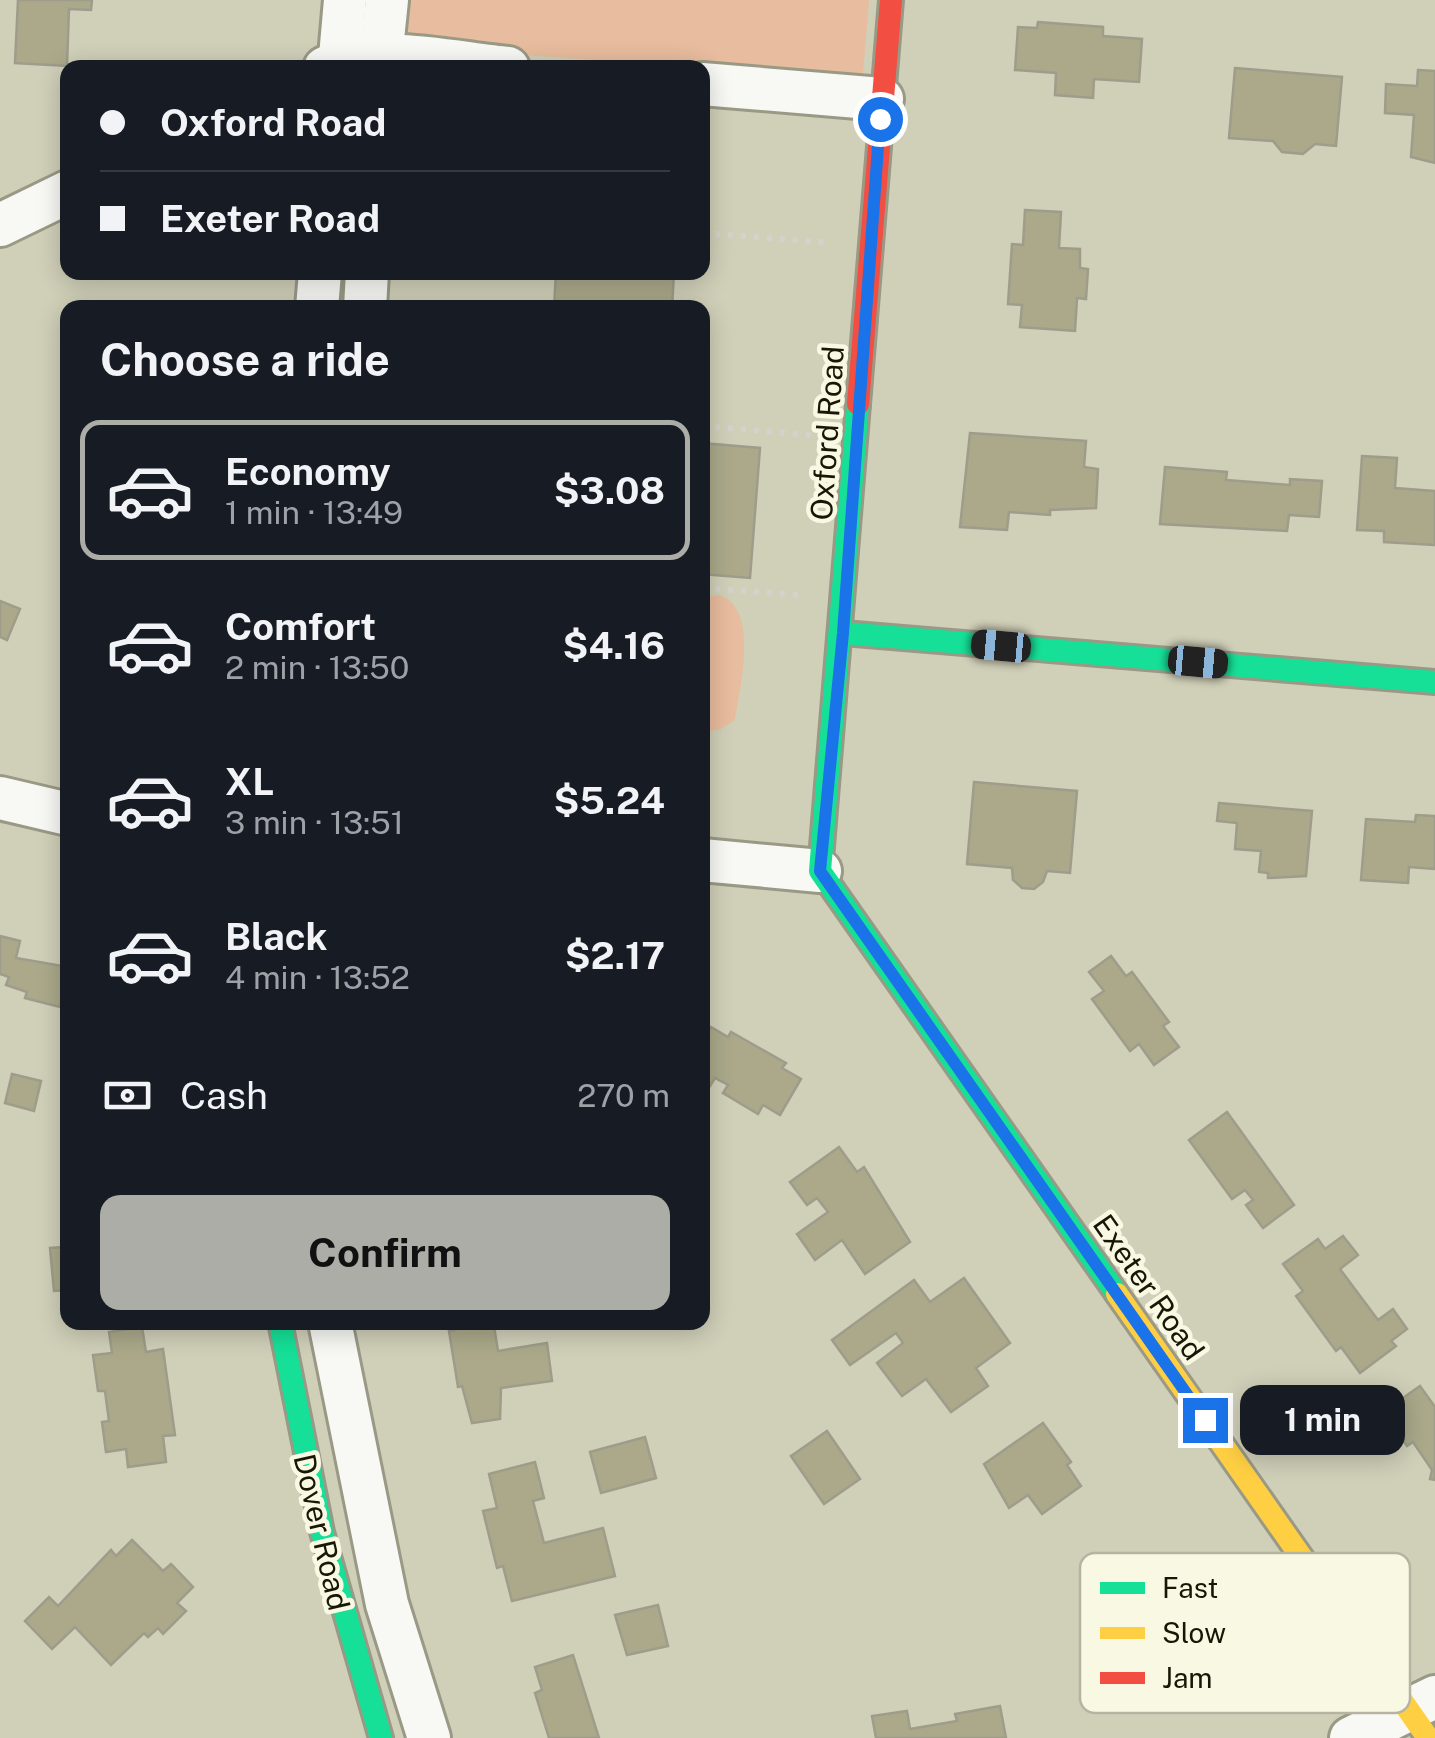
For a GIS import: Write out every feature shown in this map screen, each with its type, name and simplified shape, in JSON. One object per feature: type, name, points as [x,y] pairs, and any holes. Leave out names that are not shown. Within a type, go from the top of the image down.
[{"type":"street","points":[[344,0],[352,60]]},
{"type":"street","points":[[355,60],[386,0]]},
{"type":"street","name":"Oxford Road","points":[[820,871],[843,633],[891,0]]},
{"type":"street","points":[[710,85],[882,99]]},
{"type":"street","points":[[0,224],[60,196]]},
{"type":"street","points":[[843,633],[1435,682]]},
{"type":"street","points":[[0,798],[60,812]]},
{"type":"street","points":[[710,861],[820,871]]},
{"type":"street","name":"Exeter Road","points":[[820,871],[1308,1553]]},
{"type":"street","name":"Dover Road","points":[[281,1330],[305,1472],[346,1632],[381,1738]]},
{"type":"street","name":"Dover Road","points":[[332,1330],[387,1604],[429,1738]]},
{"type":"street","points":[[1352,1738],[1424,1715]]},
{"type":"path","points":[[710,234],[871,246]]},
{"type":"path","points":[[710,427],[857,438]]},
{"type":"path","points":[[710,589],[818,596]]},
{"type":"shaded area","points":[[408,0],[869,0],[862,85],[710,69],[710,60],[594,60],[404,46]]},
{"type":"shaded area","points":[[719,595],[732,603],[740,616],[744,650],[735,720],[710,731],[710,597]]},
{"type":"building","points":[[18,0],[92,0],[91,10],[69,9],[67,60],[60,60],[60,66],[15,63]]},
{"type":"building","points":[[1038,22],[1103,27],[1103,36],[1142,39],[1139,82],[1094,79],[1093,98],[1055,95],[1056,73],[1015,70],[1018,27],[1037,28]]},
{"type":"building","points":[[1235,68],[1342,77],[1336,146],[1315,144],[1303,154],[1282,152],[1273,141],[1229,138]]},
{"type":"building","points":[[1418,70],[1435,71],[1435,163],[1411,157],[1414,115],[1385,113],[1386,84],[1417,86]]},
{"type":"building","points":[[1025,210],[1061,212],[1059,248],[1080,249],[1080,268],[1088,269],[1086,299],[1077,298],[1075,331],[1020,327],[1022,305],[1008,304],[1012,244],[1023,245]]},
{"type":"building","points":[[556,280],[674,280],[672,300],[554,300]]},
{"type":"building","points":[[970,433],[1086,441],[1084,467],[1098,469],[1096,508],[1050,510],[1050,515],[1009,512],[1007,530],[960,527]]},
{"type":"building","points":[[710,444],[760,448],[750,578],[710,575]]},
{"type":"building","points":[[1362,456],[1397,458],[1395,488],[1435,491],[1435,545],[1384,542],[1384,531],[1357,530]]},
{"type":"building","points":[[1165,467],[1227,472],[1226,480],[1290,485],[1290,479],[1322,481],[1319,517],[1289,515],[1287,531],[1160,524]]},
{"type":"building","points":[[0,601],[20,609],[7,640],[0,637]]},
{"type":"building","points":[[974,782],[1077,791],[1070,873],[1047,871],[1043,882],[1034,889],[1022,888],[1013,880],[1012,868],[967,864]]},
{"type":"building","points":[[1219,803],[1312,811],[1306,876],[1268,878],[1268,873],[1259,872],[1261,851],[1235,849],[1237,823],[1217,821]]},
{"type":"building","points":[[1416,815],[1435,816],[1435,869],[1409,867],[1408,883],[1361,880],[1366,819],[1415,822]]},
{"type":"building","points":[[0,936],[20,941],[16,958],[60,966],[60,1007],[25,998],[27,992],[6,985],[9,977],[0,974]]},
{"type":"building","points":[[1111,956],[1126,976],[1132,972],[1169,1022],[1163,1026],[1179,1047],[1154,1065],[1139,1044],[1130,1051],[1092,999],[1104,991],[1089,972]]},
{"type":"building","points":[[710,1029],[728,1037],[731,1032],[786,1063],[782,1068],[801,1079],[780,1115],[763,1105],[758,1114],[723,1093],[728,1085],[715,1078],[710,1086]]},
{"type":"building","points":[[12,1074],[41,1081],[34,1111],[5,1103]]},
{"type":"building","points":[[1227,1112],[1294,1205],[1263,1228],[1246,1205],[1253,1200],[1245,1190],[1232,1199],[1189,1140]]},
{"type":"building","points":[[839,1147],[857,1172],[864,1167],[910,1242],[865,1274],[842,1240],[815,1260],[797,1234],[828,1212],[817,1198],[807,1205],[790,1182]]},
{"type":"building","points":[[1343,1236],[1358,1255],[1340,1269],[1378,1320],[1393,1309],[1407,1329],[1391,1341],[1396,1346],[1360,1373],[1341,1347],[1336,1351],[1296,1296],[1303,1291],[1283,1264],[1318,1239],[1325,1249]]},
{"type":"building","points":[[60,1247],[60,1291],[54,1291],[50,1248]]},
{"type":"building","points":[[964,1278],[1010,1343],[976,1368],[988,1386],[951,1412],[926,1379],[902,1396],[877,1363],[903,1343],[896,1333],[850,1365],[832,1340],[914,1280],[930,1302]]},
{"type":"building","points":[[142,1330],[146,1352],[163,1349],[175,1435],[163,1436],[166,1462],[128,1467],[126,1449],[106,1452],[102,1422],[109,1421],[105,1391],[98,1391],[93,1355],[112,1353],[109,1332]]},
{"type":"building","points":[[495,1330],[498,1351],[547,1343],[552,1381],[501,1388],[500,1419],[472,1423],[462,1386],[458,1387],[449,1331]]},
{"type":"building","points":[[1420,1386],[1435,1407],[1435,1480],[1430,1479],[1432,1470],[1413,1442],[1407,1446],[1383,1412]]},
{"type":"building","points":[[1043,1423],[1071,1462],[1067,1465],[1081,1486],[1042,1514],[1028,1495],[1009,1508],[984,1464]]},
{"type":"building","points":[[827,1431],[860,1479],[824,1504],[791,1456]]},
{"type":"building","points":[[645,1437],[656,1478],[601,1493],[590,1452]]},
{"type":"building","points":[[535,1462],[544,1498],[533,1501],[544,1543],[603,1528],[615,1576],[512,1601],[503,1566],[497,1568],[483,1511],[497,1508],[489,1474]]},
{"type":"building","points":[[132,1540],[163,1571],[171,1564],[193,1587],[177,1603],[186,1611],[163,1634],[158,1628],[148,1637],[144,1633],[111,1665],[75,1627],[52,1649],[25,1621],[49,1597],[58,1606],[111,1550],[116,1556]]},
{"type":"building","points":[[658,1605],[668,1646],[627,1655],[615,1615]]},
{"type":"building","points":[[573,1655],[599,1738],[549,1738],[535,1693],[542,1690],[535,1667]]},
{"type":"building","points":[[1000,1706],[1006,1738],[876,1738],[872,1716],[907,1711],[910,1729],[957,1721],[955,1714]]},
{"type":"traffic: fast","points":[[858,404],[820,871],[1117,1294]]},
{"type":"traffic: fast","points":[[843,633],[1435,682]]},
{"type":"traffic: fast","points":[[282,1330],[322,1532],[381,1738]]},
{"type":"traffic: slow","points":[[1117,1294],[1298,1553]]},
{"type":"traffic: slow","points":[[1410,1712],[1428,1738]]},
{"type":"traffic: jam","points":[[858,404],[891,0]]},
{"type":"route","points":[[880,119],[843,633],[820,871],[1205,1420]]}]
